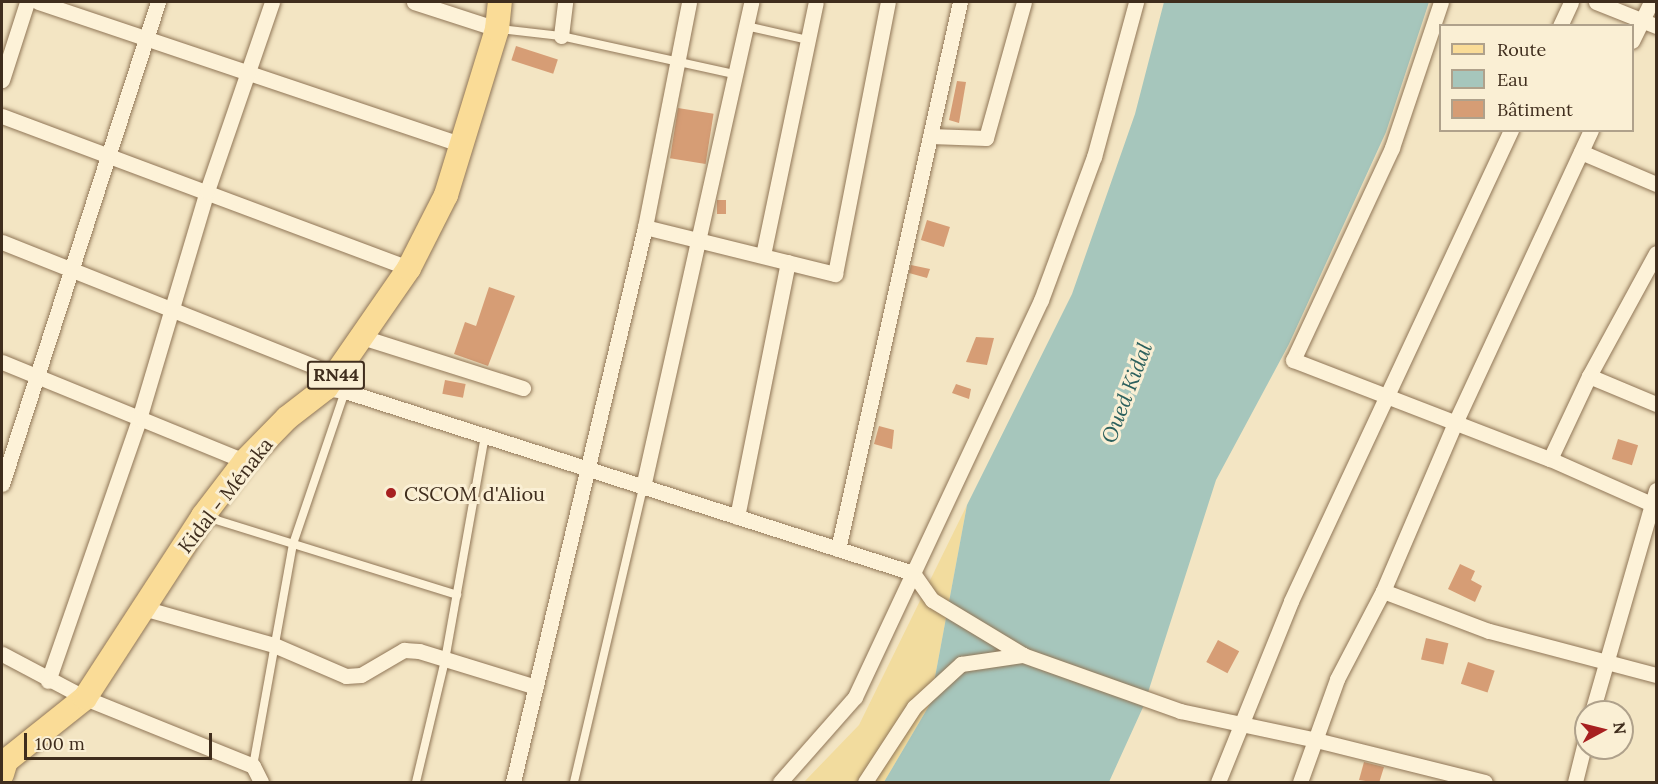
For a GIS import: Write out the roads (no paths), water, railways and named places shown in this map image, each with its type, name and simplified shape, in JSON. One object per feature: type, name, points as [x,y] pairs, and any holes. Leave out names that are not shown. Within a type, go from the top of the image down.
[{"type":"main road","name":"Kidal - Ménaka","points":[[2,774],[6,761],[85,698],[203,516],[245,461],[286,418],[336,384],[362,337],[409,268],[446,195],[497,29],[500,2]]},
{"type":"street","points":[[2,80],[27,2]]},
{"type":"street","points":[[38,2],[462,145]]},
{"type":"street","points":[[2,484],[158,2]]},
{"type":"street","points":[[48,681],[139,418],[207,191],[272,2]]},
{"type":"street","points":[[414,2],[497,29]]},
{"type":"street","points":[[561,36],[565,2]]},
{"type":"street","points":[[513,783],[645,226],[689,2]]},
{"type":"street","points":[[644,487],[696,238],[751,2]]},
{"type":"street","points":[[763,255],[816,2]]},
{"type":"street","points":[[645,226],[835,274],[888,2]]},
{"type":"street","points":[[838,549],[960,2]]},
{"type":"street","points":[[930,136],[986,138],[1024,2]]},
{"type":"street","points":[[780,783],[855,697],[1041,300],[1094,157],[1136,2]]},
{"type":"street","points":[[1441,2],[1392,148],[1293,360],[1386,398],[1655,500],[1604,662],[1595,700]]},
{"type":"street","points":[[1561,24],[1571,2]]},
{"type":"street","points":[[1596,2],[1649,23]]},
{"type":"street","points":[[1634,39],[1649,23],[1651,2]]},
{"type":"street","points":[[2,116],[409,268]]},
{"type":"street","points":[[1218,783],[1240,723],[1291,601],[1510,132]]},
{"type":"street","points":[[1300,783],[1337,679],[1383,591],[1455,423],[1590,132]]},
{"type":"street","points":[[1581,152],[1656,184]]},
{"type":"street","points":[[2,242],[172,311],[336,384],[485,436],[913,573],[932,600],[1023,655],[1180,711],[1316,740],[1485,783]]},
{"type":"street","points":[[1550,459],[1588,376],[1656,253]]},
{"type":"street","points":[[737,517],[788,262]]},
{"type":"street","points":[[362,337],[523,388]]},
{"type":"street","points":[[2,362],[245,461]]},
{"type":"street","points":[[1588,376],[1656,404]]},
{"type":"street","points":[[1383,591],[1489,632],[1656,675]]},
{"type":"street","points":[[143,608],[274,645],[346,676],[361,675],[404,650],[419,651],[536,687]]},
{"type":"street","points":[[2,654],[48,681],[85,698],[253,766],[261,783]]},
{"type":"street","points":[[865,783],[914,707],[961,663],[1023,655]]},
{"type":"street","points":[[1575,783],[1581,760]]},
{"type":"lane","points":[[747,26],[808,40]]},
{"type":"lane","points":[[497,29],[561,36],[679,60],[734,74]]},
{"type":"lane","points":[[253,766],[293,544],[336,384]]},
{"type":"lane","points":[[416,783],[445,660],[485,436]]},
{"type":"lane","points":[[574,783],[644,487]]},
{"type":"lane","points":[[203,516],[457,595]]},
{"type":"water","name":"Oued Kidal","points":[[1164,2],[1429,2],[1386,132],[1289,344],[1216,480],[1144,705],[1109,782],[884,782],[930,704],[967,505],[1072,294],[1135,114]]},
{"type":"place","name":"CSCOM d'Aliou","points":[[391,493]]}]
